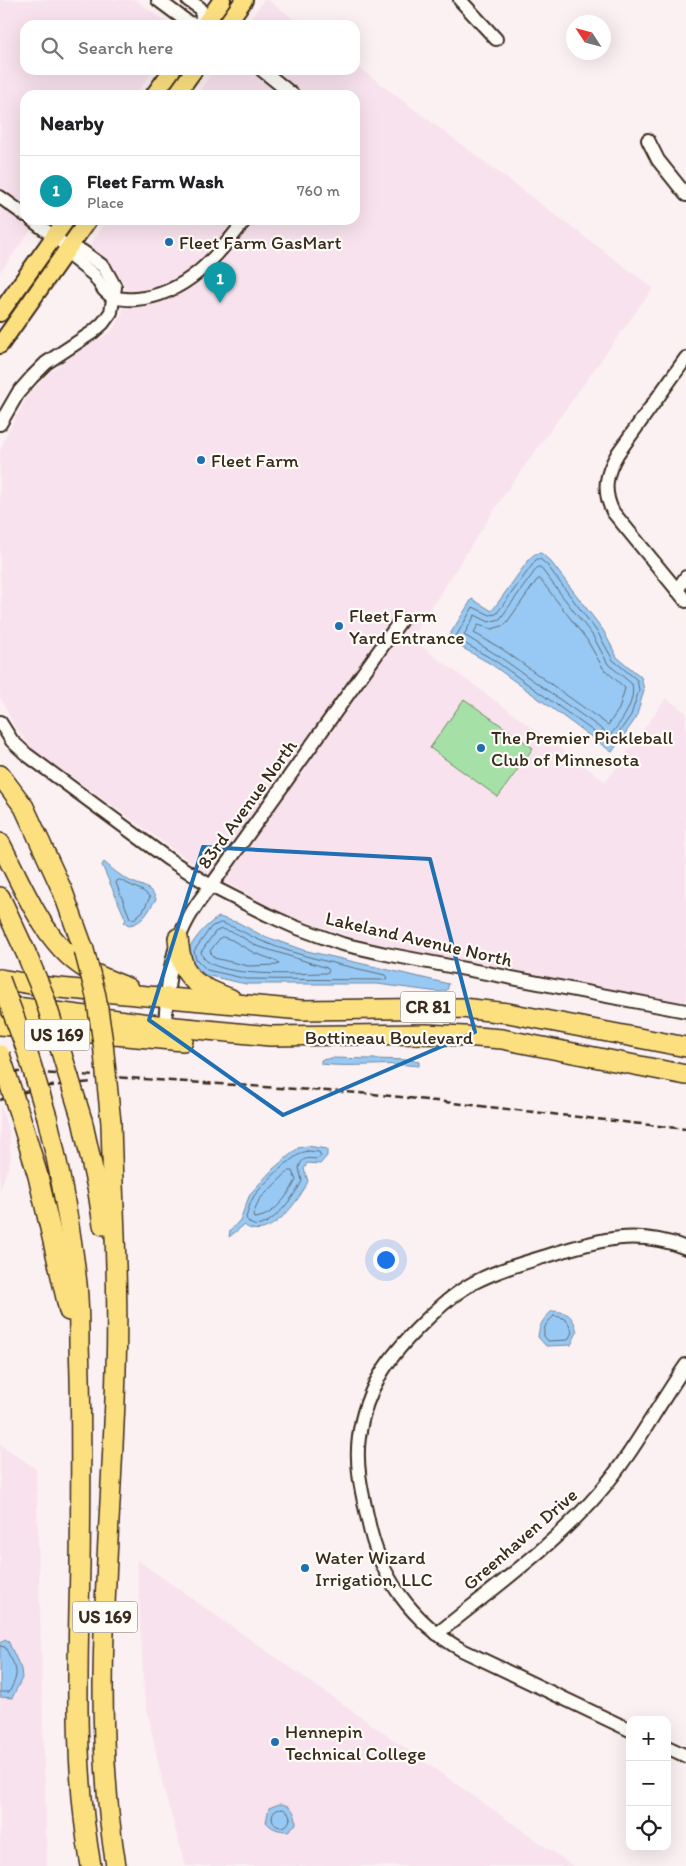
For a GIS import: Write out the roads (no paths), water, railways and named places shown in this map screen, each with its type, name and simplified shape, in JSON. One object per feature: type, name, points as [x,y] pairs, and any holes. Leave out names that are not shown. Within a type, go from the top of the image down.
[{"type":"highway","points":[[0,775],[24,807],[63,892],[84,950],[96,996],[103,1044],[110,1123],[116,1293],[116,1368]]},
{"type":"highway","points":[[0,843],[40,919],[68,955],[83,967],[146,995]]},
{"type":"highway","name":"US 169","points":[[0,897],[44,996],[82,1120],[98,1192],[112,1301],[116,1368],[102,1699],[104,1762],[109,1823],[116,1866]]},
{"type":"highway","points":[[178,938],[180,958],[189,978],[246,1005]]},
{"type":"highway","name":"Bottineau Boulevard","points":[[0,979],[48,987],[302,1010],[462,1008],[508,1013],[686,1047]]},
{"type":"highway","name":"US 169","points":[[0,979],[27,1051],[47,1117],[72,1242],[77,1286],[81,1374],[78,1717],[82,1795],[91,1866]]},
{"type":"highway","name":"Bottineau Boulevard","points":[[0,1005],[165,1026],[270,1036],[426,1034],[464,1036],[502,1040],[686,1075]]},
{"type":"highway","points":[[0,1025],[220,1044],[273,1046],[346,1036]]},
{"type":"highway","points":[[0,1055],[38,1176],[62,1274],[81,1374]]},
{"type":"main road","points":[[208,20],[222,0]]},
{"type":"main road","points":[[230,20],[244,0]]},
{"type":"main road","points":[[158,90],[168,75]]},
{"type":"main road","points":[[180,90],[190,75]]},
{"type":"main road","points":[[0,312],[62,225]]},
{"type":"main road","points":[[0,345],[85,225]]},
{"type":"street","points":[[158,0],[185,20]]},
{"type":"street","points":[[188,0],[200,8],[203,20]]},
{"type":"street","points":[[460,0],[496,39]]},
{"type":"street","points":[[268,75],[287,90]]},
{"type":"street","points":[[648,140],[658,160],[686,195]]},
{"type":"street","points":[[0,196],[20,211]]},
{"type":"street","points":[[38,225],[69,248],[75,260],[94,275],[104,290],[113,298],[135,300],[150,297],[182,285],[211,261],[241,225]]},
{"type":"street","points":[[0,424],[18,393],[46,363],[93,332],[103,323],[111,312],[113,298]]},
{"type":"street","points":[[686,358],[618,453],[607,476],[606,490],[608,502],[613,512],[686,601]]},
{"type":"street","points":[[677,590],[686,577]]},
{"type":"street","name":"83rd Avenue North","points":[[165,1026],[172,960],[178,938],[198,901],[401,620]]},
{"type":"street","name":"Lakeland Avenue North","points":[[0,722],[12,741],[26,754],[168,859],[210,886],[266,914],[318,936],[342,944],[475,972],[686,1012]]},
{"type":"street","points":[[626,1728],[462,1650],[437,1634],[413,1612],[386,1575],[370,1534],[358,1466],[358,1444],[368,1397],[378,1376],[392,1356],[430,1316],[451,1298],[474,1283],[498,1271],[604,1240],[627,1237],[651,1238],[686,1248]]},
{"type":"street","name":"Greenhaven Drive","points":[[437,1634],[542,1549],[571,1523],[598,1494],[623,1463],[686,1365]]},
{"type":"street","points":[[671,1750],[686,1756]]},
{"type":"water","points":[[541,553],[551,562],[603,630],[617,657],[641,677],[644,690],[636,718],[612,752],[491,664],[447,639],[472,599],[492,611],[530,558],[535,554]]},
{"type":"water","points":[[104,862],[123,877],[146,887],[154,895],[156,899],[145,916],[138,922],[129,925],[124,922],[126,920],[102,865]]},
{"type":"water","points":[[219,917],[239,923],[261,935],[303,950],[449,984],[447,990],[439,992],[377,984],[246,984],[205,975],[191,961],[188,950],[202,931]]},
{"type":"water","points":[[333,1058],[411,1060],[419,1062],[419,1066],[321,1064],[321,1060]]},
{"type":"water","points":[[307,1146],[327,1149],[327,1156],[320,1164],[307,1163],[304,1169],[308,1181],[291,1208],[273,1224],[263,1229],[253,1229],[244,1225],[229,1237],[230,1231],[240,1220],[250,1194],[273,1169],[298,1148]]},
{"type":"water","points":[[552,1311],[563,1312],[574,1322],[577,1332],[571,1345],[546,1346],[538,1337],[542,1322]]},
{"type":"water","points":[[5,1639],[8,1641],[21,1669],[22,1678],[12,1698],[0,1697],[0,1643]]},
{"type":"water","points":[[279,1804],[290,1807],[295,1816],[296,1824],[288,1831],[276,1829],[266,1822],[269,1808]]},
{"type":"railway","points":[[0,1071],[373,1094],[686,1129]]},
{"type":"railway","points":[[0,1100],[41,1087],[93,1082]]},
{"type":"place","name":"Fleet Farm GasMart","points":[[169,242]]},
{"type":"place","name":"Fleet Farm Wash","points":[[220,303]]},
{"type":"place","name":"Fleet Farm","points":[[201,460]]},
{"type":"place","name":"Fleet Farm Yard Entrance","points":[[339,626]]},
{"type":"place","name":"The Premier Pickleball Club of Minnesota","points":[[481,748]]},
{"type":"place","name":"Water Wizard Irrigation, LLC","points":[[305,1568]]},
{"type":"place","name":"Hennepin Technical College","points":[[275,1742]]}]
